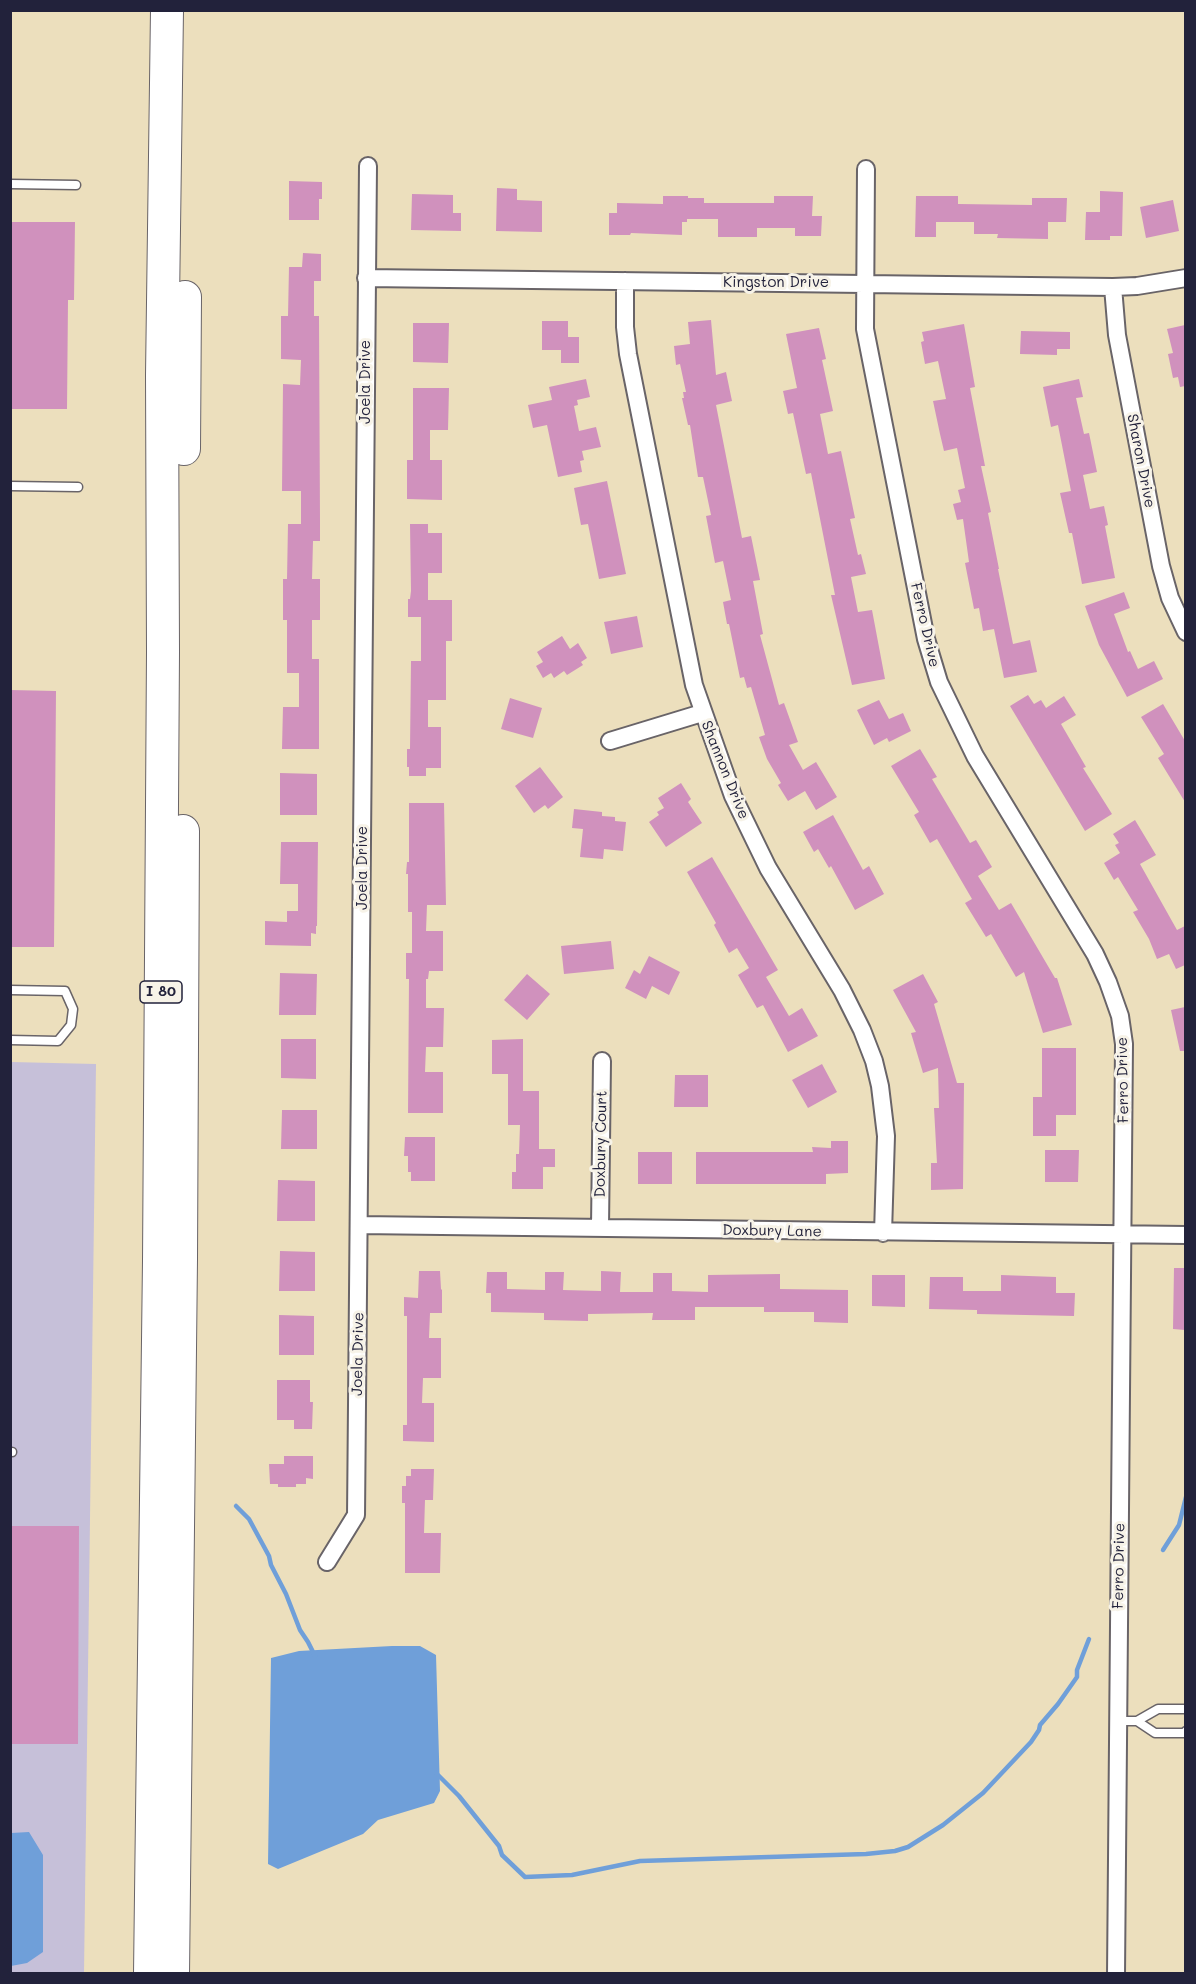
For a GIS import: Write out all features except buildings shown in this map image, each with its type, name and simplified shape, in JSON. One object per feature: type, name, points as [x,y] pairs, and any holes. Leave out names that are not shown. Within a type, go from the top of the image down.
[{"type":"highway","name":"I 80","points":[[150,1974],[159,1249],[163,652],[162,375],[167,10]]},
{"type":"highway","name":"I 80","points":[[173,1974],[184,948],[182,653],[188,10]]},
{"type":"street","name":"Joela Drive","points":[[327,1562],[356,1515],[368,166]]},
{"type":"street","name":"Ferro Drive","points":[[866,169],[865,328],[926,639],[939,682],[975,756],[1095,954],[1120,1016],[1124,1044],[1116,1974]]},
{"type":"street","name":"Kingston Drive","points":[[366,278],[864,282],[1113,287],[1137,286],[1185,278]]},
{"type":"street","name":"Shannon Drive","points":[[625,281],[625,327],[635,394],[694,685],[733,796],[747,826],[768,868],[842,990],[874,1061],[880,1086],[886,1136],[883,1233]]},
{"type":"street","name":"Sharon Drive","points":[[1113,287],[1117,335],[1161,567],[1170,598],[1185,632]]},
{"type":"street","points":[[610,741],[702,713]]},
{"type":"street","name":"Doxbury Court","points":[[600,1227],[602,1061]]},
{"type":"street","name":"Doxbury Lane","points":[[359,1225],[1185,1235]]},
{"type":"lane","points":[[10,184],[76,185]]},
{"type":"lane","points":[[10,486],[78,487]]},
{"type":"lane","points":[[10,990],[64,991],[73,1008],[71,1025],[58,1041],[10,1040]]},
{"type":"lane","points":[[1117,1721],[1137,1720],[1158,1709],[1185,1709]]},
{"type":"lane","points":[[1137,1720],[1155,1733],[1184,1733],[1185,1731]]},
{"type":"shaded area","points":[[11,1062],[96,1064],[84,1973],[11,1974]]},
{"type":"water","points":[[420,1646],[436,1655],[440,1791],[434,1803],[378,1820],[363,1834],[278,1869],[268,1864],[271,1658],[299,1651]]},
{"type":"water","points":[[29,1832],[43,1855],[43,1952],[27,1963],[11,1966],[11,1833]]},
{"type":"waterway","points":[[1163,1550],[1179,1525],[1186,1497]]},
{"type":"waterway","points":[[236,1506],[249,1519],[269,1556],[300,1630],[315,1656]]},
{"type":"waterway","points":[[436,1773],[459,1796],[499,1846],[502,1855],[525,1877],[572,1875],[640,1861],[866,1854],[895,1851],[908,1847],[943,1825],[983,1793],[1031,1742],[1040,1725],[1077,1677],[1077,1670],[1089,1639]]}]
